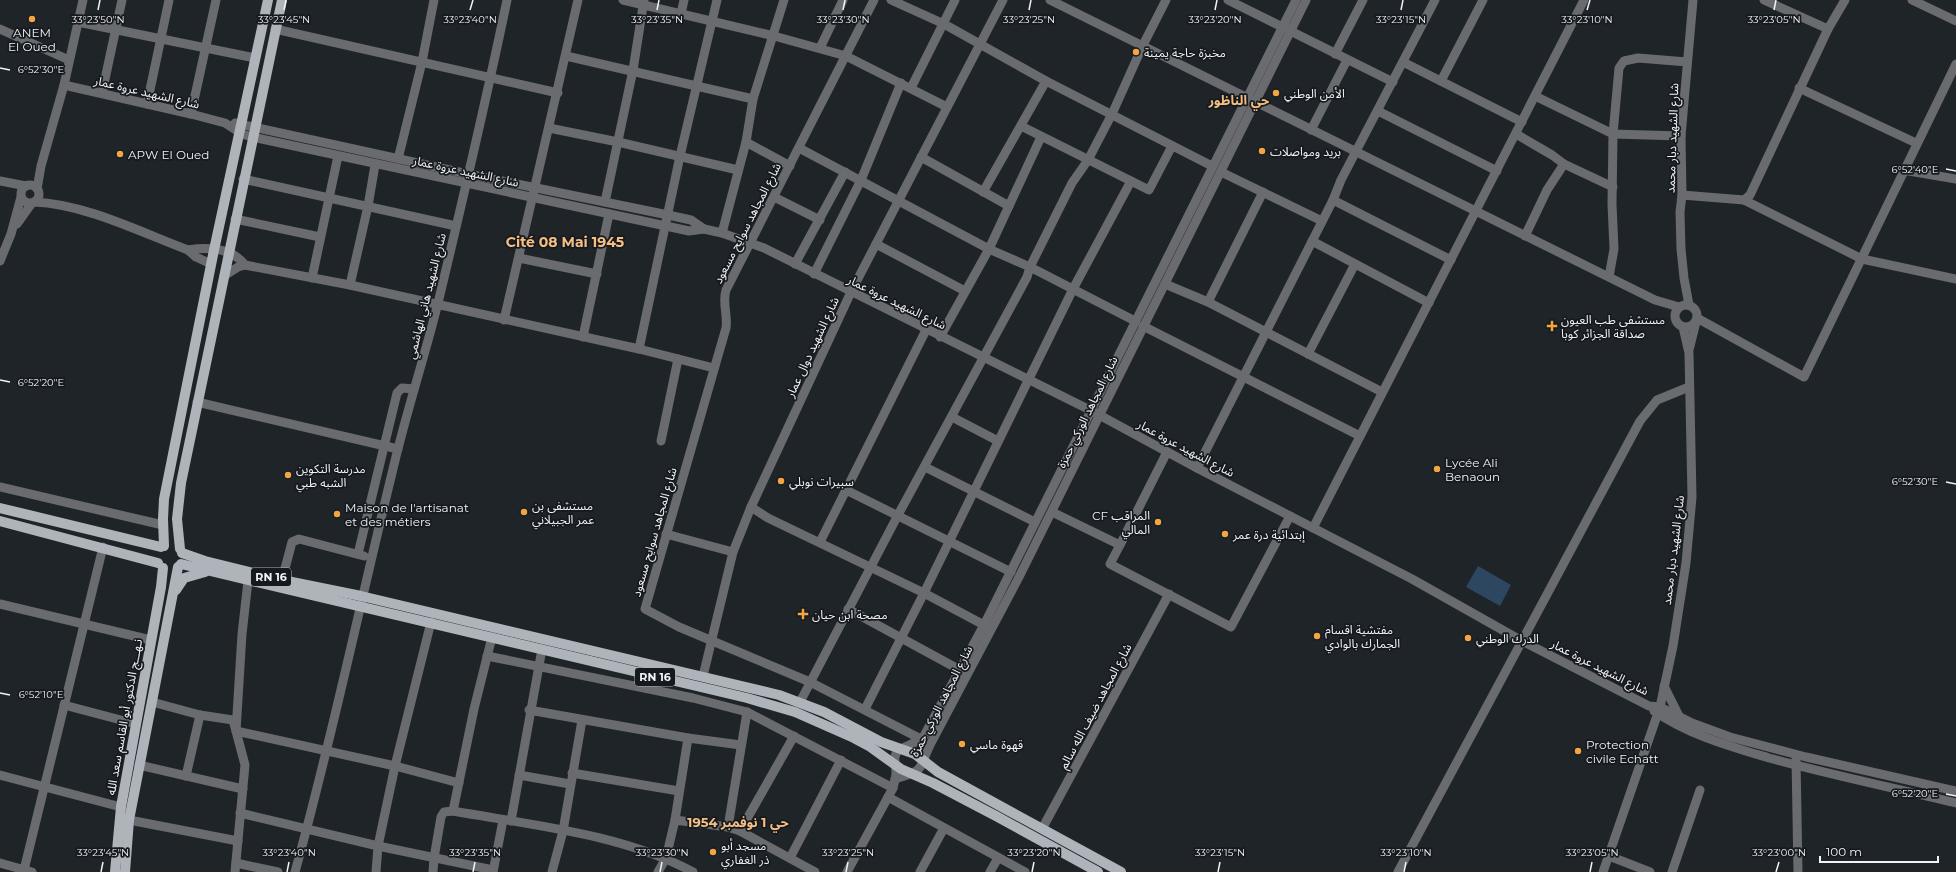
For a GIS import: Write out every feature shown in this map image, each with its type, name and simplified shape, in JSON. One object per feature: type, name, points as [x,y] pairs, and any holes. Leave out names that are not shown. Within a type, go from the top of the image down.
[{"type":"main road","points":[[160,566],[157,556],[162,546],[164,499],[211,264],[268,0]]},
{"type":"main road","points":[[0,521],[103,547],[171,570],[180,565],[181,551],[177,519],[197,402],[229,253],[254,126],[282,0]]},
{"type":"main road","points":[[0,508],[162,546],[174,545],[181,551]]},
{"type":"main road","name":"RN 16","points":[[181,551],[194,558],[282,580],[391,602],[703,676],[779,695],[800,702],[881,742],[915,754],[938,772],[1121,872]]},
{"type":"main road","name":"RN 16","points":[[180,565],[431,622],[679,683],[748,698],[795,712],[820,721],[869,746],[895,766],[996,816],[1098,872]]},
{"type":"main road","name":"نـهـــج الدكتور أبو القاسم سعد الله","points":[[125,872],[129,820],[180,565]]},
{"type":"main road","name":"نـهـــج الدكتور أبو القاسم سعد الله","points":[[115,872],[121,807],[161,587],[160,566]]},
{"type":"main road","points":[[173,595],[184,578],[194,574],[208,572]]},
{"type":"main road","points":[[389,613],[391,602]]},
{"type":"street","points":[[32,188],[41,166],[64,85],[83,0]]},
{"type":"street","points":[[102,93],[122,0]]},
{"type":"street","points":[[147,104],[169,0]]},
{"type":"street","points":[[191,114],[216,0]]},
{"type":"street","points":[[398,159],[422,62],[434,0]]},
{"type":"street","name":"شارع الشهيد هاني الهاشمي","points":[[295,872],[327,752],[361,596],[398,449],[438,305],[491,78],[507,0]]},
{"type":"street","points":[[504,320],[534,188],[558,93],[578,0]]},
{"type":"street","points":[[623,0],[644,3],[681,14],[774,36],[846,56],[947,107]]},
{"type":"street","points":[[681,14],[684,0]]},
{"type":"street","points":[[640,349],[680,156],[714,22],[717,0]]},
{"type":"street","points":[[722,233],[746,142],[753,99],[774,36],[784,0]]},
{"type":"street","points":[[820,48],[843,0]]},
{"type":"street","name":"شارع المجاهد سوايح مسعود","points":[[711,640],[679,627],[645,609],[726,328],[728,318],[725,295],[729,282],[790,166],[874,0]]},
{"type":"street","points":[[891,0],[944,24],[1046,81],[1212,166]]},
{"type":"street","points":[[911,88],[955,0]]},
{"type":"street","name":"شارع الشهيد دوال عمار","points":[[703,676],[733,552],[751,507],[851,292],[1004,0]]},
{"type":"street","points":[[1050,0],[1655,300],[1697,312],[1697,320],[1689,353]]},
{"type":"street","points":[[1228,0],[1393,82]]},
{"type":"street","name":"شارع المجاهد الوركي حمزة","points":[[1296,0],[1286,29],[1255,102],[1221,172],[1143,326],[1052,512],[930,745],[920,769],[912,774],[895,779],[895,756],[901,749],[921,739],[960,670],[1011,572],[1246,98],[1286,29],[1306,0]]},
{"type":"street","points":[[1335,54],[1363,0]]},
{"type":"street","points":[[1197,468],[1242,376],[1333,200],[1341,180],[1404,62],[1434,0]]},
{"type":"street","points":[[1441,81],[1483,0]]},
{"type":"street","points":[[1313,528],[1382,392],[1452,260],[1584,0]]},
{"type":"street","name":"شارع الشهيد دبار محمد","points":[[1681,308],[1684,278],[1681,249],[1680,212],[1682,195],[1681,136],[1693,0]]},
{"type":"street","points":[[1764,0],[1828,29]]},
{"type":"street","points":[[1744,200],[1750,196],[1755,187],[1799,88],[1828,29],[1845,0]]},
{"type":"street","points":[[1912,0],[1956,21]]},
{"type":"street","points":[[800,702],[898,515],[1027,277],[1030,267],[1072,183],[1088,160],[1112,114],[1163,1]]},
{"type":"street","points":[[605,202],[618,142],[644,3]]},
{"type":"street","points":[[78,22],[255,58]]},
{"type":"street","points":[[275,28],[558,93]]},
{"type":"street","points":[[0,29],[69,60]]},
{"type":"street","points":[[566,56],[753,99]]},
{"type":"street","points":[[1609,277],[1614,249],[1613,134],[1619,68],[1624,61],[1638,58],[1687,62]]},
{"type":"street","points":[[1311,130],[1347,60]]},
{"type":"street","points":[[1404,62],[1522,122]]},
{"type":"street","points":[[1697,320],[1804,376],[1862,259],[1916,143],[1956,64]]},
{"type":"street","points":[[983,192],[1046,81]]},
{"type":"street","points":[[814,274],[861,180],[901,83]]},
{"type":"street","name":"شارع الشهيد عروة عمار","points":[[64,85],[191,114],[225,124],[240,127],[254,126],[398,159],[532,198],[666,226],[694,231],[704,229]]},
{"type":"street","points":[[1799,88],[1916,143]]},
{"type":"street","points":[[1535,96],[1613,134],[1681,136]]},
{"type":"street","points":[[1378,111],[1497,171]]},
{"type":"street","points":[[1021,126],[1149,190],[1172,146]]},
{"type":"street","name":"شارع الشهيد عروة عمار","points":[[240,127],[252,137],[375,165],[534,188],[691,220],[704,229],[750,242],[1090,410],[1197,468],[1412,580],[1522,641],[1656,708],[1705,738],[1796,765],[1956,803]]},
{"type":"street","points":[[549,128],[618,142],[738,170]]},
{"type":"street","points":[[1516,134],[1552,155],[1564,164],[1613,187]]},
{"type":"street","points":[[940,337],[989,248],[1041,137]]},
{"type":"street","points":[[746,142],[790,166]]},
{"type":"street","points":[[799,148],[989,248],[1030,267],[1135,321]]},
{"type":"street","points":[[312,278],[338,156]]},
{"type":"street","points":[[921,157],[1009,206]]},
{"type":"street","points":[[1525,236],[1547,190],[1564,164]]},
{"type":"street","points":[[350,285],[368,206],[375,165]]},
{"type":"street","points":[[1903,170],[1956,179]]},
{"type":"street","points":[[795,264],[820,220],[844,172]]},
{"type":"street","points":[[1221,172],[1322,221]]},
{"type":"street","points":[[243,179],[456,226]]},
{"type":"street","points":[[0,181],[32,188],[56,204]]},
{"type":"street","points":[[0,181],[21,197],[26,203],[56,204],[104,218],[188,250],[196,257],[211,264]]},
{"type":"street","points":[[865,709],[924,593],[1073,289],[1131,181]]},
{"type":"street","points":[[0,261],[11,234],[22,190],[32,188]]},
{"type":"street","points":[[11,234],[38,198],[32,188]]},
{"type":"street","points":[[1208,302],[1263,192]]},
{"type":"street","points":[[1682,195],[1744,200],[1862,259],[1956,279]]},
{"type":"street","points":[[774,197],[820,220]]},
{"type":"street","points":[[1333,200],[1452,260]]},
{"type":"street","points":[[583,337],[609,214]]},
{"type":"street","points":[[235,219],[320,238]]},
{"type":"street","points":[[1312,241],[1429,303]]},
{"type":"street","points":[[876,244],[965,291]]},
{"type":"street","points":[[188,250],[214,250],[229,253],[237,256],[245,266]]},
{"type":"street","points":[[518,258],[597,274]]},
{"type":"street","points":[[1308,354],[1355,264]]},
{"type":"street","points":[[224,276],[238,267],[245,266],[350,285],[640,349],[714,368]]},
{"type":"street","points":[[1165,284],[1208,302],[1382,392]]},
{"type":"street","points":[[1681,308],[1677,323],[1683,327],[1690,327],[1697,320]]},
{"type":"street","points":[[1143,326],[1360,436]]},
{"type":"street","points":[[1683,327],[1689,353]]},
{"type":"street","points":[[820,542],[926,330]]},
{"type":"street","name":"شارع الشهيد دبار محمد","points":[[1598,872],[1664,686],[1677,623],[1690,533],[1692,497],[1689,353]]},
{"type":"street","points":[[661,440],[678,359]]},
{"type":"street","points":[[1398,872],[1640,421],[1656,400],[1689,387]]},
{"type":"street","points":[[358,554],[398,393],[402,388],[414,389]]},
{"type":"street","points":[[197,402],[398,449]]},
{"type":"street","points":[[952,417],[998,441]]},
{"type":"street","points":[[1167,452],[1110,564],[1231,627],[1290,516]]},
{"type":"street","points":[[924,467],[974,490],[1035,522]]},
{"type":"street","points":[[0,487],[163,525]]},
{"type":"street","points":[[846,490],[1011,572]]},
{"type":"street","points":[[751,507],[768,518],[924,593],[984,625]]},
{"type":"street","points":[[1052,512],[1120,545]]},
{"type":"street","points":[[666,534],[733,552]]},
{"type":"street","points":[[282,580],[292,542],[299,539],[371,557]]},
{"type":"street","points":[[0,863],[28,871],[44,787],[103,547]]},
{"type":"street","points":[[236,731],[242,634],[248,580]]},
{"type":"street","name":"شارع المجاهد ضيف الله سالم","points":[[1042,829],[1169,594]]},
{"type":"street","points":[[0,604],[151,640]]},
{"type":"street","points":[[848,609],[960,670]]},
{"type":"street","points":[[376,872],[378,846],[395,766],[431,622]]},
{"type":"street","points":[[453,811],[466,744],[492,637]]},
{"type":"street","points":[[711,640],[810,682],[921,739]]},
{"type":"street","points":[[240,813],[378,846],[493,871],[519,775],[529,710],[542,649]]},
{"type":"street","points":[[487,656],[692,698],[747,712],[841,760],[944,828],[1025,872]]},
{"type":"street","points":[[1652,732],[1677,720],[1664,686]]},
{"type":"street","points":[[152,702],[200,715],[233,720],[245,765],[236,867],[278,872]]},
{"type":"street","points":[[64,705],[136,724]]},
{"type":"street","name":"شارع الشهيد دبار محمد","points":[[1603,872],[1652,732],[1656,708]]},
{"type":"street","points":[[529,710],[688,738],[741,745]]},
{"type":"street","points":[[728,827],[747,712]]},
{"type":"street","points":[[186,776],[200,715]]},
{"type":"street","points":[[552,872],[563,831],[582,720]]},
{"type":"street","name":"شارع الشهيد عروة عمار","points":[[1677,720],[1730,737],[1797,755],[1956,792]]},
{"type":"street","points":[[236,731],[395,766],[459,783]]},
{"type":"street","points":[[740,831],[794,736]]},
{"type":"street","points":[[658,872],[666,858],[675,820],[688,738]]},
{"type":"street","points":[[1797,755],[1798,872]]},
{"type":"street","points":[[790,858],[841,760]]},
{"type":"street","points":[[139,765],[243,790]]},
{"type":"street","points":[[572,773],[679,791]]},
{"type":"street","points":[[519,775],[570,784]]},
{"type":"street","points":[[0,776],[121,807]]},
{"type":"street","points":[[847,872],[891,793],[895,779]]},
{"type":"street","points":[[1672,872],[1700,790]]},
{"type":"street","points":[[434,872],[434,858],[441,816],[444,812],[453,811],[563,831],[631,847],[666,858],[693,872]]},
{"type":"street","points":[[129,820],[238,842]]},
{"type":"street","points":[[675,820],[728,827],[740,831],[815,872]]},
{"type":"street","points":[[920,872],[944,828]]},
{"type":"street","points":[[1609,856],[1650,872]]},
{"type":"street","points":[[990,872],[998,858]]},
{"type":"shaded area","points":[[1478,566],[1511,585],[1500,606],[1466,587]]},
{"type":"place","name":"ANEM El Oued","points":[[32,19]]},
{"type":"place","name":"مخبزة حاجة يمينة","points":[[1136,52]]},
{"type":"place","name":"الأمن الوطني","points":[[1276,93]]},
{"type":"place","name":"بريد ومواصلات","points":[[1262,151]]},
{"type":"place","name":"APW El Oued","points":[[120,154]]},
{"type":"place","name":"مستشفى طب العيون صداقة الجزائر كوبا","points":[[1552,326]]},
{"type":"place","name":"Lycée Ali Benaoun","points":[[1437,469]]},
{"type":"place","name":"مدرسة التكوين الشبه طبي","points":[[288,475]]},
{"type":"place","name":"سبيرات نوبلي","points":[[781,481]]},
{"type":"place","name":"مستشفى بن عمر الجبيلاني","points":[[524,512]]},
{"type":"place","name":"Maison de l'artisanat et des métiers","points":[[337,514]]},
{"type":"place","name":"CF المراقب المالي","points":[[1158,522]]},
{"type":"place","name":"إبتدائية درة عمر","points":[[1225,534]]},
{"type":"place","name":"مصحة ابن حيان","points":[[803,614]]},
{"type":"place","name":"مفتشية اقسام الجمارك بالوادي","points":[[1317,636]]},
{"type":"place","name":"الدرك الوطني","points":[[1468,638]]},
{"type":"place","name":"قهوة ماسي","points":[[962,744]]},
{"type":"place","name":"Protection civile Echatt","points":[[1578,751]]},
{"type":"place","name":"مسجد أبو ذر الغفاري","points":[[713,852]]},
{"type":"district","name":"حي الناظور","points":[[1239,100]]},
{"type":"district","name":"Cité 08 Mai 1945","points":[[565,242]]},
{"type":"district","name":"حي 1 نوفمبر 1954","points":[[738,822]]}]
